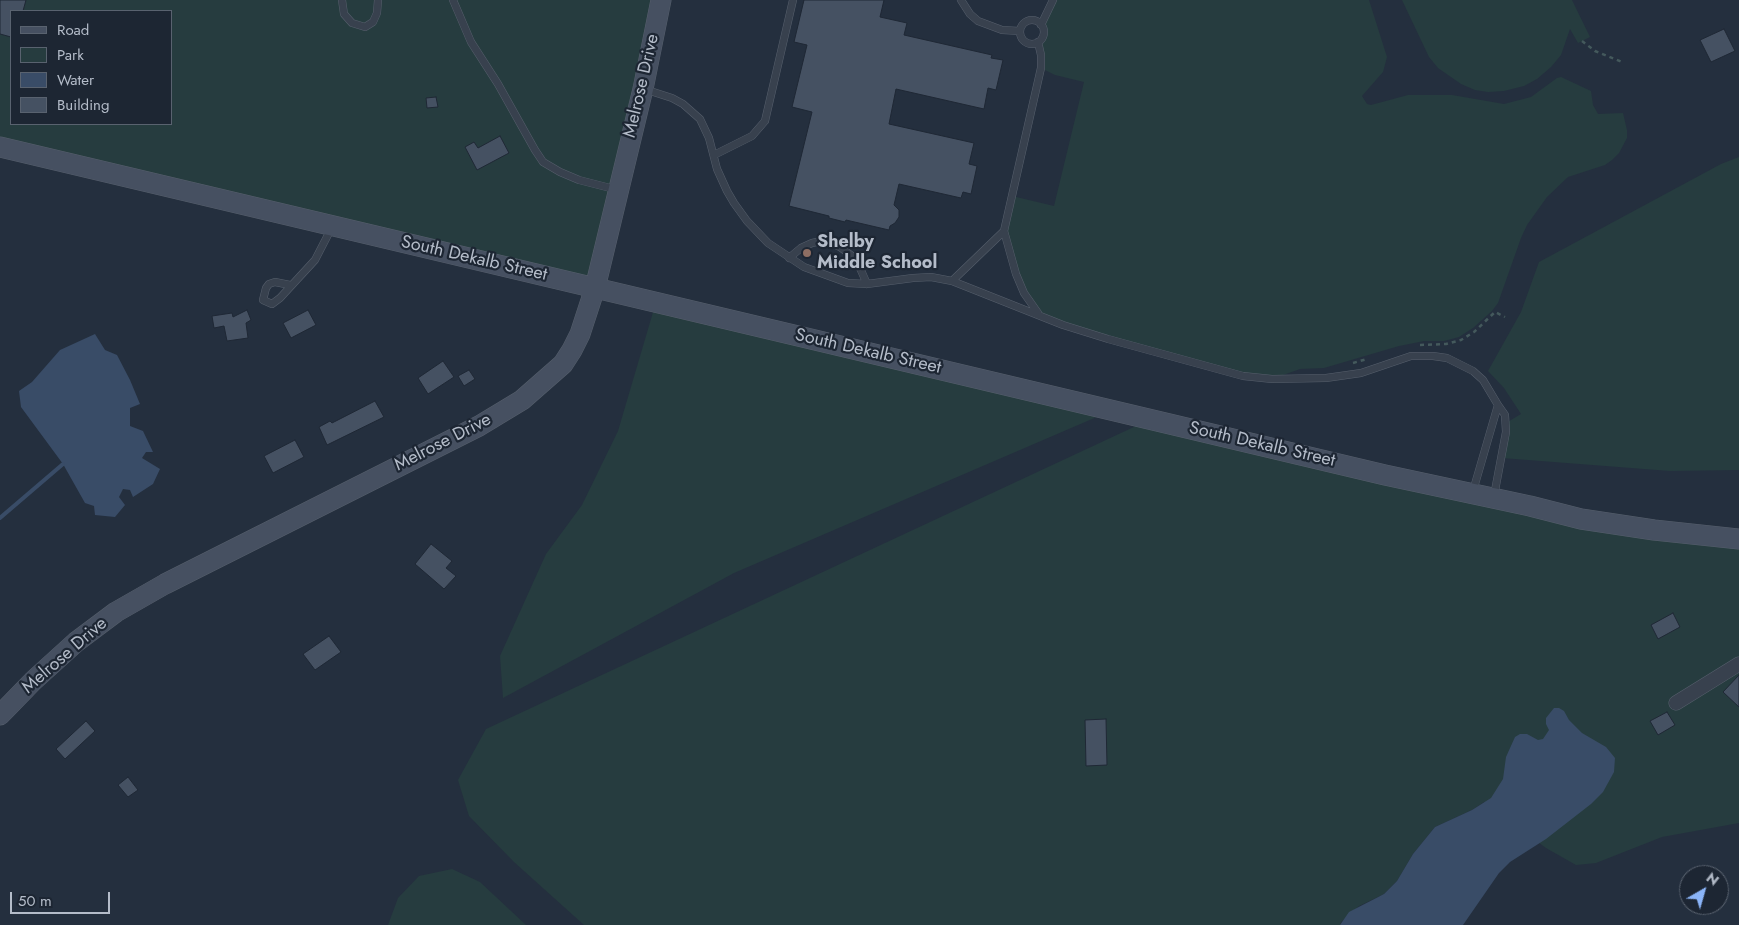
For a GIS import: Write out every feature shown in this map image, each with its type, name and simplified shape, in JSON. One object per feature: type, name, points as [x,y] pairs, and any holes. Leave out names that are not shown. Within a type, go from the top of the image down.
[{"type":"main road","name":"Melrose Drive","points":[[0,715],[33,681],[76,642],[116,612],[192,571],[479,426],[522,400],[563,364],[580,334],[595,288],[643,89],[662,0]]},
{"type":"main road","name":"South Dekalb Street","points":[[0,147],[1581,520],[1739,539]]},
{"type":"street","points":[[1676,703],[1739,664]]},
{"type":"lane","points":[[342,0],[344,14],[352,23],[365,27],[373,22],[377,13],[378,0]]},
{"type":"lane","points":[[453,0],[470,42],[498,84],[543,162],[579,180],[619,190]]},
{"type":"lane","points":[[714,155],[752,136],[766,121],[793,0]]},
{"type":"lane","points":[[961,0],[970,14],[978,21],[1002,30],[1020,31]]},
{"type":"lane","points":[[1041,25],[1053,0]]},
{"type":"lane","points":[[1029,20],[1036,21],[1041,25],[1044,34],[1038,42],[1030,44],[1024,41],[1020,31],[1022,25],[1029,20]]},
{"type":"lane","points":[[1038,42],[1041,68],[1004,231],[1016,274],[1024,293],[1038,314]]},
{"type":"lane","points":[[643,89],[672,98],[692,111],[700,119],[705,128],[727,192],[743,215],[768,244],[804,267],[848,283],[867,284],[931,277],[952,281],[1063,325],[1243,376],[1302,380],[1348,376],[1411,356],[1447,358],[1473,371],[1483,380],[1505,415],[1506,432],[1493,498]]},
{"type":"lane","points":[[290,285],[315,260],[333,226]]},
{"type":"lane","points":[[952,281],[1004,231]]},
{"type":"lane","points":[[789,258],[801,248],[812,243],[821,241],[831,243],[852,256],[867,284]]},
{"type":"lane","points":[[1472,494],[1498,405]]},
{"type":"path","points":[[1582,41],[1595,51],[1622,62]]},
{"type":"green space","points":[[0,0],[661,0],[595,288],[0,147]]},
{"type":"green space","points":[[1053,0],[1369,0],[1387,57],[1383,72],[1362,96],[1367,104],[1371,105],[1408,95],[1452,95],[1504,104],[1531,97],[1561,77],[1591,91],[1593,105],[1598,114],[1623,113],[1627,138],[1619,153],[1612,160],[1605,165],[1568,177],[1547,197],[1527,225],[1498,303],[1473,328],[1459,337],[1444,341],[1424,341],[1399,346],[1324,368],[1300,369],[1272,379],[1243,376],[1106,339],[1038,314],[1024,293],[1004,231],[1012,196],[1054,206],[1084,82],[1055,75],[1041,68],[1038,42],[1043,36],[1044,30],[1041,25]]},
{"type":"green space","points":[[1402,0],[1572,0],[1590,37],[1578,43],[1570,29],[1561,55],[1537,79],[1524,86],[1504,91],[1488,92],[1475,90],[1461,84],[1438,68],[1429,57]]},
{"type":"green space","points":[[1739,157],[1739,470],[1670,471],[1502,458],[1506,423],[1521,414],[1504,388],[1488,371],[1521,312],[1539,262],[1721,164]]},
{"type":"green space","points":[[656,302],[1113,410],[734,573],[503,698],[500,656],[546,554],[582,505],[618,431]]},
{"type":"green space","points":[[1151,419],[1385,475],[1739,539],[1739,823],[1662,837],[1596,863],[1576,865],[1546,848],[1484,802],[1472,810],[1435,827],[1413,854],[1397,881],[1384,894],[1359,906],[1340,925],[584,925],[514,862],[469,816],[458,780],[486,729]]},
{"type":"green space","points":[[452,869],[480,882],[526,925],[388,925],[398,898],[419,876]]},
{"type":"water","points":[[95,334],[105,350],[117,355],[130,380],[140,404],[130,408],[130,426],[143,431],[153,452],[146,452],[142,458],[160,469],[153,484],[133,497],[130,490],[123,489],[119,497],[125,505],[115,517],[95,515],[94,506],[85,503],[63,464],[21,407],[19,391],[32,382],[60,350]]},
{"type":"water","points":[[1554,708],[1564,711],[1569,720],[1582,733],[1606,747],[1615,758],[1614,772],[1603,792],[1591,804],[1546,839],[1510,862],[1499,873],[1463,925],[1340,925],[1349,912],[1384,894],[1397,881],[1413,854],[1435,827],[1472,810],[1491,798],[1503,779],[1506,757],[1515,737],[1520,734],[1527,734],[1538,740],[1543,739],[1549,730],[1546,718]]},
{"type":"building","points":[[0,0],[26,0],[23,10],[10,10],[10,37],[0,34]]},
{"type":"building","points":[[804,0],[884,0],[880,17],[907,23],[904,35],[992,55],[991,58],[1003,60],[996,90],[988,88],[984,109],[896,89],[889,124],[974,143],[969,164],[977,166],[971,194],[963,192],[961,198],[899,184],[894,205],[899,210],[899,217],[890,226],[889,230],[846,220],[845,222],[789,206],[812,112],[792,107],[807,45],[794,42]]},
{"type":"building","points":[[1724,29],[1735,51],[1711,62],[1700,40]]},
{"type":"building","points":[[436,97],[438,107],[427,108],[426,98]]},
{"type":"building","points":[[500,136],[509,153],[477,170],[465,147],[474,142],[478,148]]},
{"type":"building","points":[[247,310],[251,320],[246,323],[248,338],[227,341],[224,326],[214,328],[212,316],[232,313],[233,317]]},
{"type":"building","points":[[308,310],[316,325],[291,338],[283,323]]},
{"type":"building","points":[[443,361],[454,377],[428,394],[418,378]]},
{"type":"building","points":[[469,370],[475,379],[464,386],[458,376]]},
{"type":"building","points":[[375,401],[384,417],[327,445],[319,427],[330,421],[332,423]]},
{"type":"building","points":[[295,440],[304,457],[273,473],[264,456]]},
{"type":"building","points":[[431,544],[452,561],[446,568],[456,576],[444,589],[415,564]]},
{"type":"building","points":[[1673,613],[1680,627],[1658,639],[1651,625]]},
{"type":"building","points":[[329,636],[341,652],[315,670],[303,654]]},
{"type":"building","points":[[1739,675],[1739,707],[1723,692]]},
{"type":"building","points":[[1667,712],[1675,725],[1658,735],[1650,721]]},
{"type":"building","points":[[1106,719],[1107,765],[1086,766],[1085,720]]},
{"type":"building","points":[[86,721],[95,731],[65,759],[56,749]]},
{"type":"building","points":[[128,777],[138,790],[128,797],[118,785]]},
{"type":"waterway","points":[[0,518],[63,464]]},
{"type":"place","name":"Shelby Middle School","points":[[807,253]]}]
